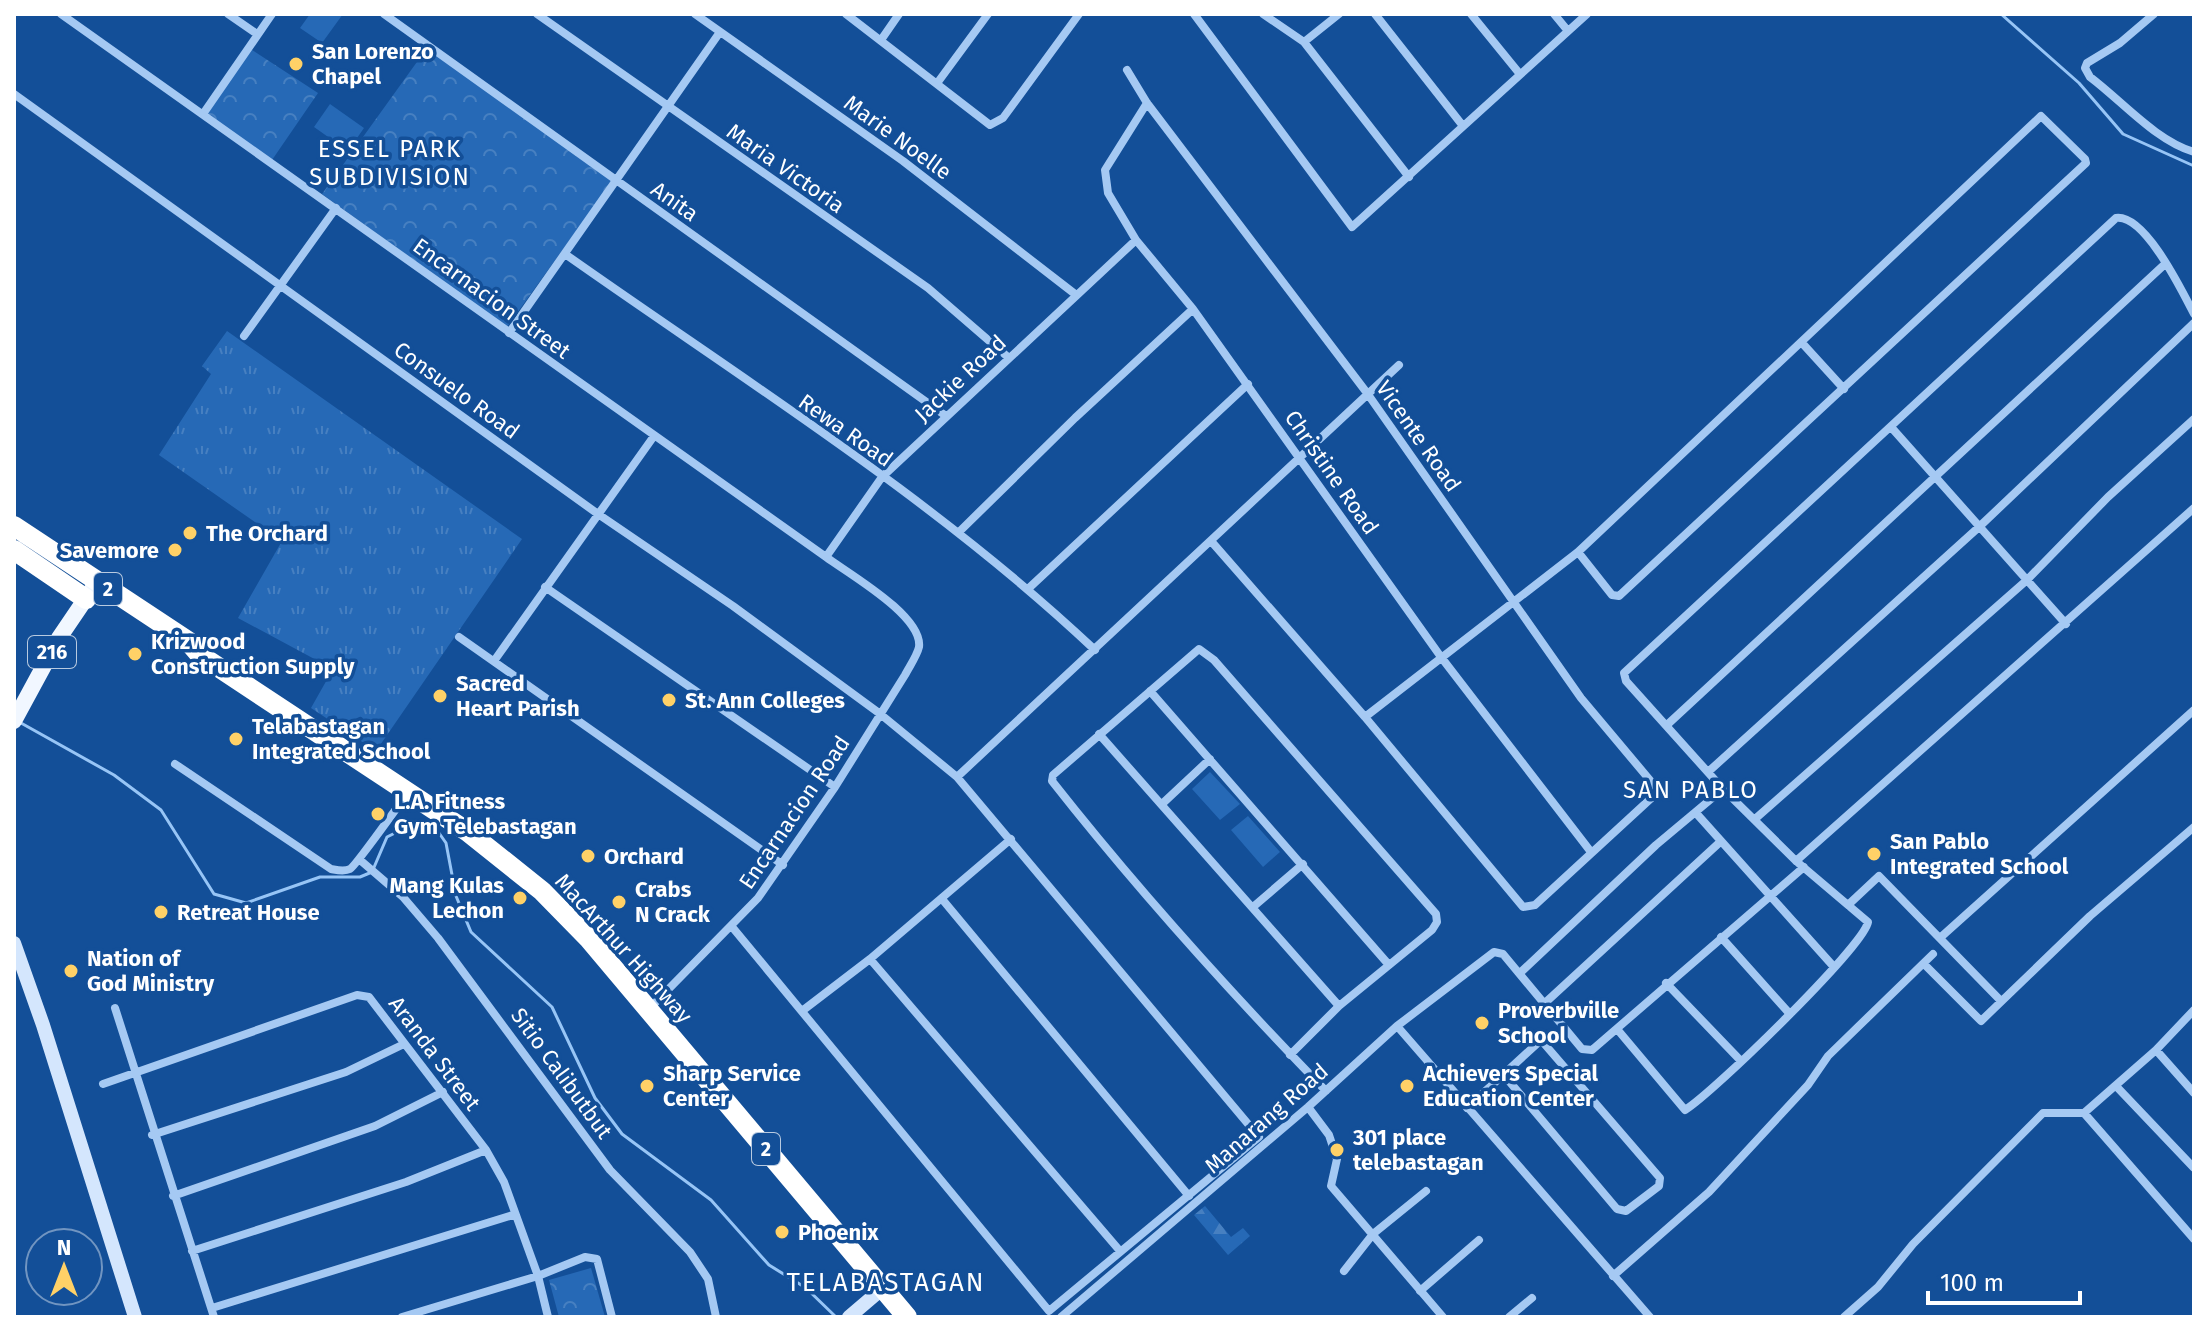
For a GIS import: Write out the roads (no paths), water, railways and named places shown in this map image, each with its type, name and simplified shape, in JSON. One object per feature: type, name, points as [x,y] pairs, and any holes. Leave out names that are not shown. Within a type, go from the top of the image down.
[{"type":"highway","name":"MacArthur Highway","points":[[14,526],[92,590]]},
{"type":"highway","name":"MacArthur Highway","points":[[14,539],[92,590],[188,641],[200,655],[409,792],[531,881],[577,926],[649,1009],[907,1317]]},
{"type":"highway","points":[[14,550],[92,590]]},
{"type":"main road","name":"216","points":[[18,714],[59,638],[92,590]]},
{"type":"street","name":"Encarnacion Street","points":[[61,14],[901,612]]},
{"type":"street","points":[[228,14],[257,34]]},
{"type":"street","points":[[203,114],[272,14]]},
{"type":"street","name":"Anita","points":[[384,14],[946,416]]},
{"type":"street","name":"Maria Victoria","points":[[537,14],[928,288],[1009,358]]},
{"type":"street","name":"Marie Noelle","points":[[695,14],[903,161],[1075,294]]},
{"type":"street","points":[[846,14],[990,125],[997,124],[1079,14]]},
{"type":"street","points":[[881,40],[899,14]]},
{"type":"street","points":[[938,82],[988,14]]},
{"type":"street","points":[[1194,14],[1349,226],[1354,227],[1587,14]]},
{"type":"street","points":[[1263,14],[1304,42],[1409,177]]},
{"type":"street","points":[[1304,42],[1339,14]]},
{"type":"street","points":[[1375,14],[1463,126]]},
{"type":"street","points":[[1471,14],[1519,73]]},
{"type":"street","points":[[1554,14],[1568,31]]},
{"type":"street","points":[[2154,14],[2120,43],[2087,63],[2085,68],[2090,77],[2153,128],[2180,148],[2194,152]]},
{"type":"street","points":[[509,333],[720,32]]},
{"type":"street","name":"Vicente Road","points":[[1127,70],[1147,103],[1367,393],[1581,698],[1659,791],[1591,852]]},
{"type":"street","name":"Consuelo Road","points":[[14,94],[598,514],[733,606],[879,713],[957,777],[1259,1137],[1189,1196]]},
{"type":"street","name":"Christine Road","points":[[1147,103],[1105,170],[1108,193],[1136,240],[1193,309],[1248,384],[1441,657],[1591,852]]},
{"type":"street","points":[[1365,717],[1578,552],[1803,344],[2041,116],[2085,159],[2086,163],[1619,596],[1612,595],[1578,552]]},
{"type":"street","points":[[244,336],[336,208]]},
{"type":"street","points":[[1617,1029],[1685,1110],[1741,1061],[1834,967],[1866,931],[1868,922],[1800,864],[1723,789],[1668,724],[1626,681],[1624,673],[2116,218],[2128,219],[2143,233],[2194,314]]},
{"type":"street","name":"Jackie Road","points":[[826,557],[882,477],[1136,240]]},
{"type":"street","name":"Rewa Road","points":[[565,254],[959,532],[1029,588],[1095,650]]},
{"type":"street","points":[[1668,724],[2165,264]]},
{"type":"street","points":[[959,532],[1075,418],[1193,309]]},
{"type":"street","points":[[1708,772],[1979,527],[2194,323]]},
{"type":"street","points":[[1803,344],[1844,389]]},
{"type":"street","points":[[957,777],[1399,365]]},
{"type":"street","points":[[1029,588],[1248,384]]},
{"type":"street","points":[[1755,819],[2027,580],[2108,497],[2194,419]]},
{"type":"street","points":[[1891,427],[2066,624]]},
{"type":"street","points":[[494,661],[654,436]]},
{"type":"street","points":[[1723,789],[1656,845],[1520,973],[1582,1049],[1592,1050],[1770,896],[1800,864],[2194,508]]},
{"type":"street","points":[[1211,541],[1365,717],[1523,907],[1535,905],[1591,852]]},
{"type":"street","points":[[545,587],[835,787]]},
{"type":"street","name":"Encarnacion Road","points":[[649,1009],[733,928],[783,865],[835,787],[919,647],[916,628],[901,612]]},
{"type":"street","points":[[459,637],[783,865]]},
{"type":"street","points":[[1290,1055],[1339,1006],[1437,922],[1436,914],[1214,660],[1203,649],[1195,650],[1052,778],[1059,790],[1290,1055],[1326,1091]]},
{"type":"street","points":[[1150,691],[1389,965]]},
{"type":"street","points":[[1941,937],[2194,710]]},
{"type":"street","points":[[1099,734],[1339,1006]]},
{"type":"street","points":[[1162,804],[1210,759]]},
{"type":"street","points":[[175,764],[314,860],[331,869],[344,871],[363,863],[367,845],[409,792]]},
{"type":"street","points":[[1696,813],[1719,843],[1834,967]]},
{"type":"street","points":[[1924,964],[1976,1020],[1981,1021],[2090,916],[2194,827]]},
{"type":"street","points":[[802,1011],[870,959],[1011,839]]},
{"type":"street","points":[[1546,1002],[1719,843]]},
{"type":"street","name":"Sitio Calibutbut","points":[[363,863],[403,897],[438,938],[610,1170],[690,1252],[708,1279],[716,1317]]},
{"type":"street","points":[[1253,907],[1303,864]]},
{"type":"street","points":[[1848,905],[1879,876],[2001,1001]]},
{"type":"street","points":[[733,928],[1049,1311],[1189,1196],[942,899]]},
{"type":"street","points":[[1721,937],[1789,1013]]},
{"type":"street","points":[[14,943],[48,1039],[135,1317]]},
{"type":"street","name":"Manarang Road","points":[[1061,1317],[1308,1107],[1397,1026],[1498,951],[1520,973]]},
{"type":"street","points":[[1613,1276],[1709,1192],[1808,1085],[1828,1056],[1933,954]]},
{"type":"street","points":[[870,959],[1120,1251]]},
{"type":"street","points":[[1666,983],[1741,1061]]},
{"type":"street","name":"Aranda Street","points":[[103,1084],[357,995],[369,997],[486,1150],[504,1182],[513,1215],[538,1276],[548,1317]]},
{"type":"street","points":[[115,1008],[152,1135],[213,1313],[513,1215]]},
{"type":"street","points":[[2084,1113],[2193,1014]]},
{"type":"street","points":[[1397,1026],[1650,1317]]},
{"type":"street","points":[[1467,1108],[1503,1074],[1540,1040],[1660,1178],[1659,1186],[1626,1211],[1617,1209],[1503,1074]]},
{"type":"street","points":[[152,1135],[346,1072],[404,1044]]},
{"type":"street","points":[[2156,1050],[2194,1093]]},
{"type":"street","points":[[2116,1086],[2194,1168]]},
{"type":"street","points":[[173,1196],[375,1126],[443,1092]]},
{"type":"street","points":[[1308,1107],[1329,1135],[1337,1159],[1331,1186],[1439,1316]]},
{"type":"street","points":[[1844,1317],[1878,1287],[1913,1244],[2038,1117],[2063,1111],[2084,1113],[2194,1239]]},
{"type":"street","points":[[192,1251],[406,1182],[486,1150]]},
{"type":"street","points":[[1344,1271],[1373,1234],[1426,1191]]},
{"type":"street","points":[[1420,1291],[1479,1240]]},
{"type":"street","points":[[402,1317],[538,1276],[585,1257],[597,1259],[612,1317]]},
{"type":"street","points":[[850,1315],[883,1288]]},
{"type":"street","points":[[1509,1317],[1532,1298]]},
{"type":"waterway","points":[[2001,14],[2079,83],[2123,134],[2194,166]]},
{"type":"waterway","points":[[21,723],[114,775],[161,810],[214,894],[246,903],[320,877],[360,877],[372,872],[387,837],[401,830],[426,827],[439,833],[446,843],[456,896],[471,932],[552,1007],[595,1098],[622,1134],[711,1200],[769,1265],[806,1288],[836,1317]]},
{"type":"place","name":"San Lorenzo Chapel","points":[[296,64]]},
{"type":"place","name":"The Orchard","points":[[190,533]]},
{"type":"place","name":"Savemore","points":[[175,550]]},
{"type":"place","name":"Krizwood Construction Supply","points":[[135,654]]},
{"type":"place","name":"Sacred Heart Parish","points":[[440,696]]},
{"type":"place","name":"St. Ann Colleges","points":[[669,700]]},
{"type":"place","name":"Telabastagan Integrated School","points":[[236,739]]},
{"type":"place","name":"L.A. Fitness Gym Telebastagan","points":[[378,814]]},
{"type":"place","name":"San Pablo Integrated School","points":[[1874,854]]},
{"type":"place","name":"Orchard","points":[[588,856]]},
{"type":"place","name":"Mang Kulas Lechon","points":[[520,898]]},
{"type":"place","name":"Crabs N Crack","points":[[619,902]]},
{"type":"place","name":"Retreat House","points":[[161,912]]},
{"type":"place","name":"Nation of God Ministry","points":[[71,971]]},
{"type":"place","name":"Proverbville School","points":[[1482,1023]]},
{"type":"place","name":"Sharp Service Center","points":[[647,1086]]},
{"type":"place","name":"Achievers Special Education Center","points":[[1407,1086]]},
{"type":"place","name":"301 place telebastagan","points":[[1337,1150]]},
{"type":"place","name":"Phoenix","points":[[782,1232]]},
{"type":"district","name":"ESSEL PARK SUBDIVISION","points":[[390,163]]},
{"type":"district","name":"SAN PABLO","points":[[1691,790]]},
{"type":"district","name":"TELABASTAGAN","points":[[886,1282]]}]
